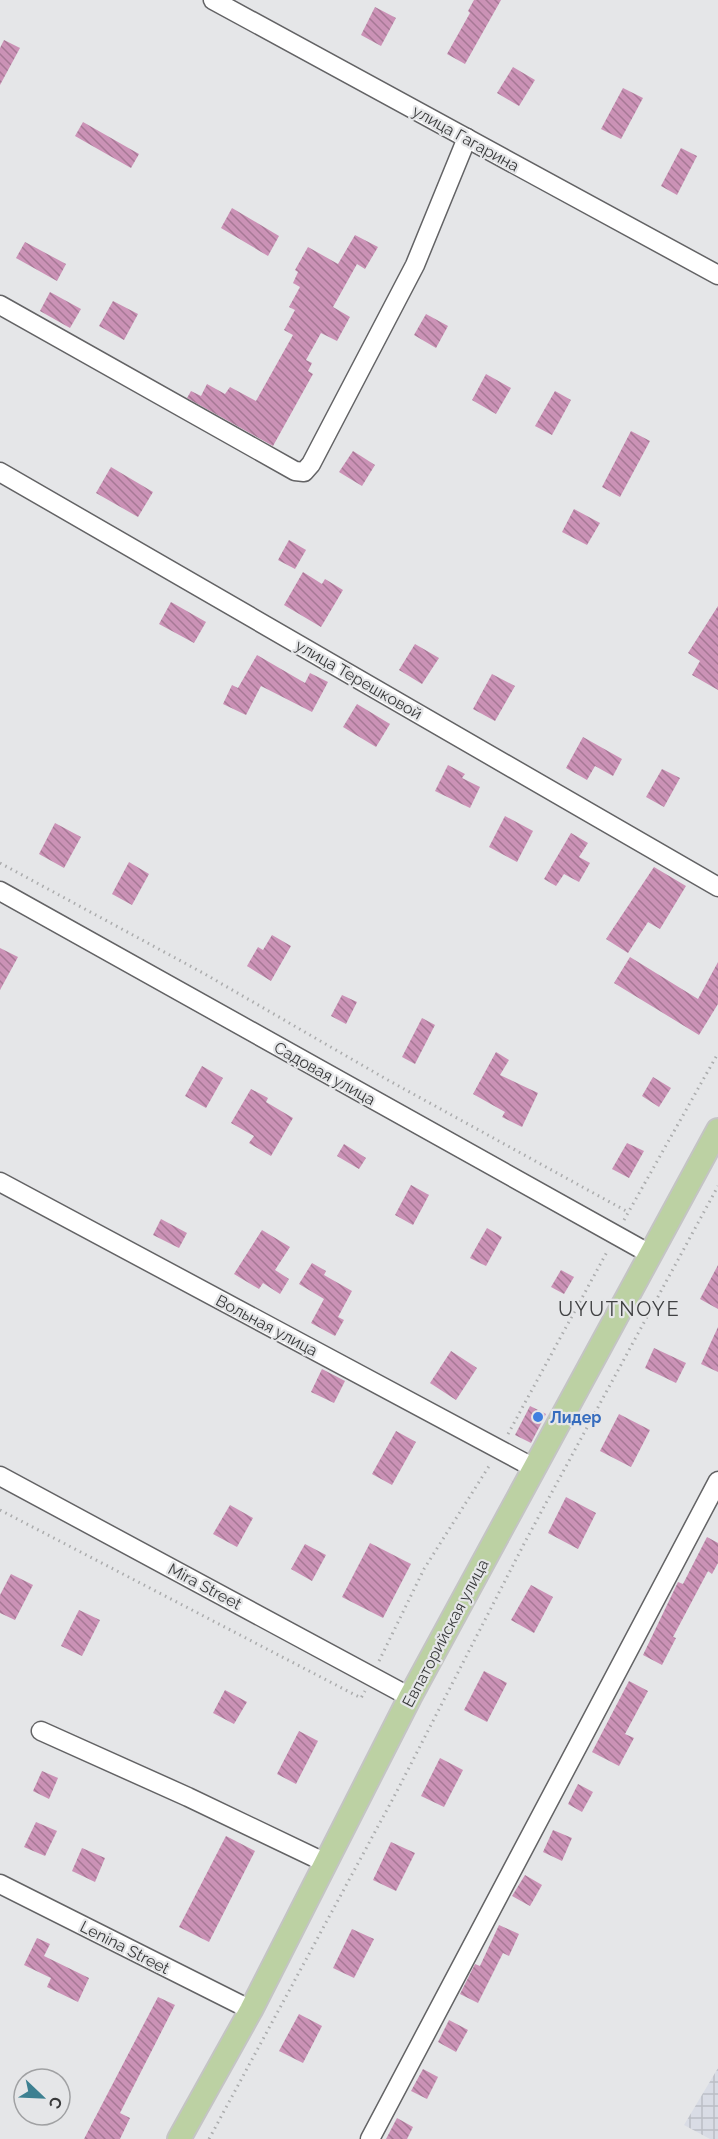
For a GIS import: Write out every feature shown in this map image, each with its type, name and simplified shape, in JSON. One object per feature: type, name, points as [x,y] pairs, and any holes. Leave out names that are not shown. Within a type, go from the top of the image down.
[{"type":"main road","name":"Евпаторийская улица","points":[[179,2139],[251,2010],[410,1697],[718,1130]]},
{"type":"street","name":"улица Гагарина","points":[[213,0],[718,275]]},
{"type":"street","points":[[0,305],[286,465],[304,472],[311,464],[415,265],[467,138]]},
{"type":"street","name":"улица Терешковой","points":[[0,472],[718,887]]},
{"type":"street","name":"Садовая улица","points":[[0,891],[651,1254]]},
{"type":"street","name":"Вольная улица","points":[[0,1182],[534,1468]]},
{"type":"street","name":"Mira Street","points":[[0,1476],[410,1697]]},
{"type":"street","points":[[370,2139],[718,1481]]},
{"type":"street","points":[[41,1731],[188,1797],[326,1863]]},
{"type":"street","name":"Lenina Street","points":[[0,1884],[251,2010]]},
{"type":"path","points":[[0,863],[204,973],[386,1079],[628,1212]]},
{"type":"path","points":[[0,1510],[361,1698],[424,1569],[500,1450],[628,1212],[717,1055]]},
{"type":"path","points":[[209,2139],[396,1793],[526,1540],[718,1186]]},
{"type":"shaded area","points":[[718,2068],[718,2139],[710,2139],[684,2125]]},
{"type":"building","points":[[474,0],[501,0],[465,64],[447,54],[470,13],[468,11]]},
{"type":"building","points":[[375,7],[396,18],[381,46],[361,35]]},
{"type":"building","points":[[4,40],[20,48],[0,85],[0,48]]},
{"type":"building","points":[[513,67],[535,80],[519,106],[497,93]]},
{"type":"building","points":[[623,88],[643,98],[621,139],[601,129]]},
{"type":"building","points":[[83,122],[139,154],[131,168],[75,136]]},
{"type":"building","points":[[681,148],[697,156],[677,195],[661,186]]},
{"type":"building","points":[[232,208],[279,236],[268,256],[221,228]]},
{"type":"building","points":[[355,235],[378,247],[365,269],[357,264],[333,307],[350,317],[337,341],[321,333],[306,360],[312,363],[308,371],[313,374],[273,446],[187,398],[191,391],[201,396],[207,384],[225,394],[230,387],[256,401],[293,335],[284,330],[295,310],[289,307],[300,287],[293,283],[298,272],[295,270],[308,247],[338,264]]},
{"type":"building","points":[[25,242],[66,264],[57,281],[16,258]]},
{"type":"building","points":[[50,292],[81,309],[70,328],[40,311]]},
{"type":"building","points":[[113,301],[138,314],[124,340],[99,326]]},
{"type":"building","points":[[426,314],[448,326],[436,348],[414,335]]},
{"type":"building","points":[[486,374],[511,388],[496,414],[472,400]]},
{"type":"building","points":[[555,391],[571,400],[552,435],[535,426]]},
{"type":"building","points":[[631,431],[650,441],[620,497],[602,487]]},
{"type":"building","points":[[353,451],[375,465],[362,486],[339,472]]},
{"type":"building","points":[[111,467],[153,492],[138,517],[96,493]]},
{"type":"building","points":[[574,509],[600,523],[587,545],[562,532]]},
{"type":"building","points":[[289,540],[306,550],[295,569],[278,560]]},
{"type":"building","points":[[303,572],[322,584],[325,579],[343,590],[321,627],[284,605]]},
{"type":"building","points":[[171,602],[206,622],[194,643],[159,624]]},
{"type":"building","points":[[718,606],[718,690],[692,675],[700,661],[688,653]]},
{"type":"building","points":[[415,644],[439,658],[422,684],[399,670]]},
{"type":"building","points":[[257,655],[305,683],[310,673],[328,682],[312,712],[261,686],[246,715],[223,704],[232,685],[238,688]]},
{"type":"building","points":[[492,674],[515,686],[495,721],[473,709]]},
{"type":"building","points":[[357,704],[390,724],[376,747],[343,727]]},
{"type":"building","points":[[583,737],[622,759],[613,776],[595,766],[587,780],[566,768]]},
{"type":"building","points":[[448,765],[465,774],[462,778],[480,787],[470,808],[435,791]]},
{"type":"building","points":[[662,769],[680,778],[664,807],[646,797]]},
{"type":"building","points":[[505,816],[533,831],[517,862],[489,847]]},
{"type":"building","points":[[55,823],[81,837],[64,868],[39,854]]},
{"type":"building","points":[[571,833],[588,843],[579,857],[590,863],[579,882],[564,874],[556,886],[544,879]]},
{"type":"building","points":[[129,862],[149,874],[132,905],[112,894]]},
{"type":"building","points":[[654,867],[686,886],[660,929],[648,922],[628,953],[606,939]]},
{"type":"building","points":[[272,935],[291,946],[271,981],[247,966],[258,947],[263,950]]},
{"type":"building","points":[[0,948],[18,957],[0,990]]},
{"type":"building","points":[[630,957],[698,999],[718,962],[718,1004],[699,1035],[614,983]]},
{"type":"building","points":[[342,995],[357,1002],[346,1024],[331,1016]]},
{"type":"building","points":[[422,1018],[435,1025],[415,1064],[402,1057]]},
{"type":"building","points":[[496,1052],[509,1060],[500,1075],[538,1093],[522,1127],[502,1117],[505,1112],[473,1094]]},
{"type":"building","points":[[202,1066],[223,1078],[206,1108],[185,1096]]},
{"type":"building","points":[[653,1077],[671,1088],[659,1107],[642,1096]]},
{"type":"building","points":[[251,1089],[268,1098],[266,1102],[293,1118],[271,1156],[249,1143],[254,1136],[231,1123]]},
{"type":"building","points":[[627,1143],[644,1151],[629,1178],[612,1169]]},
{"type":"building","points":[[344,1144],[366,1158],[359,1169],[337,1156]]},
{"type":"building","points":[[411,1185],[429,1195],[413,1225],[395,1215]]},
{"type":"building","points":[[161,1219],[187,1233],[179,1248],[153,1235]]},
{"type":"building","points":[[487,1228],[502,1237],[486,1266],[470,1258]]},
{"type":"building","points":[[262,1230],[290,1247],[275,1270],[289,1279],[280,1294],[263,1283],[259,1289],[234,1274]]},
{"type":"building","points":[[312,1263],[326,1271],[324,1275],[352,1291],[338,1317],[344,1320],[335,1336],[311,1323],[324,1299],[299,1284]]},
{"type":"building","points":[[718,1265],[718,1309],[700,1299]]},
{"type":"building","points":[[561,1270],[574,1277],[564,1294],[551,1287]]},
{"type":"building","points":[[718,1327],[718,1372],[701,1364]]},
{"type":"building","points":[[654,1348],[686,1363],[676,1383],[645,1368]]},
{"type":"building","points":[[451,1351],[477,1368],[456,1400],[430,1383]]},
{"type":"building","points":[[322,1369],[345,1381],[334,1403],[311,1392]]},
{"type":"building","points":[[530,1406],[546,1414],[531,1443],[515,1435]]},
{"type":"building","points":[[619,1414],[650,1430],[631,1467],[600,1451]]},
{"type":"building","points":[[396,1431],[416,1442],[392,1485],[372,1474]]},
{"type":"building","points":[[566,1497],[596,1513],[578,1549],[548,1533]]},
{"type":"building","points":[[230,1505],[253,1518],[237,1547],[213,1534]]},
{"type":"building","points":[[707,1537],[718,1543],[718,1563],[712,1574],[708,1571],[673,1637],[676,1638],[662,1665],[643,1655],[678,1582],[683,1584]]},
{"type":"building","points":[[370,1543],[411,1564],[383,1618],[342,1597]]},
{"type":"building","points":[[305,1544],[326,1555],[312,1581],[291,1569]]},
{"type":"building","points":[[11,1574],[33,1585],[15,1620],[0,1613],[0,1595]]},
{"type":"building","points":[[531,1585],[553,1597],[534,1633],[511,1620]]},
{"type":"building","points":[[79,1610],[100,1620],[82,1656],[61,1646]]},
{"type":"building","points":[[484,1671],[507,1683],[487,1722],[464,1710]]},
{"type":"building","points":[[629,1681],[648,1691],[625,1734],[634,1738],[619,1766],[592,1752]]},
{"type":"building","points":[[225,1690],[247,1702],[234,1724],[213,1713]]},
{"type":"building","points":[[299,1731],[318,1741],[296,1784],[277,1774]]},
{"type":"building","points":[[440,1758],[463,1770],[444,1807],[421,1796]]},
{"type":"building","points":[[42,1771],[58,1778],[49,1799],[33,1791]]},
{"type":"building","points":[[578,1784],[593,1792],[582,1812],[568,1804]]},
{"type":"building","points":[[36,1822],[57,1831],[45,1856],[24,1847]]},
{"type":"building","points":[[553,1830],[572,1838],[562,1861],[543,1852]]},
{"type":"building","points":[[226,1836],[255,1851],[209,1942],[179,1927]]},
{"type":"building","points":[[391,1842],[415,1853],[396,1891],[373,1880]]},
{"type":"building","points":[[82,1848],[105,1858],[95,1882],[72,1871]]},
{"type":"building","points":[[525,1875],[542,1885],[530,1906],[512,1896]]},
{"type":"building","points":[[499,1925],[519,1934],[509,1956],[503,1953],[478,2003],[460,1994],[475,1964],[480,1966]]},
{"type":"building","points":[[352,1929],[374,1939],[354,1978],[333,1968]]},
{"type":"building","points":[[37,1938],[50,1944],[44,1956],[89,1978],[78,2002],[47,1987],[51,1978],[24,1965]]},
{"type":"building","points":[[158,1997],[175,2005],[120,2113],[130,2118],[120,2139],[84,2139]]},
{"type":"building","points":[[299,2014],[322,2026],[303,2063],[279,2051]]},
{"type":"building","points":[[449,2020],[468,2030],[456,2052],[438,2042]]},
{"type":"building","points":[[423,2069],[438,2077],[427,2099],[411,2091]]},
{"type":"building","points":[[397,2118],[413,2127],[407,2139],[386,2139]]},
{"type":"place","name":"Лидер","points":[[538,1417]]},
{"type":"district","name":"UYUTNOYE","points":[[619,1309]]}]
